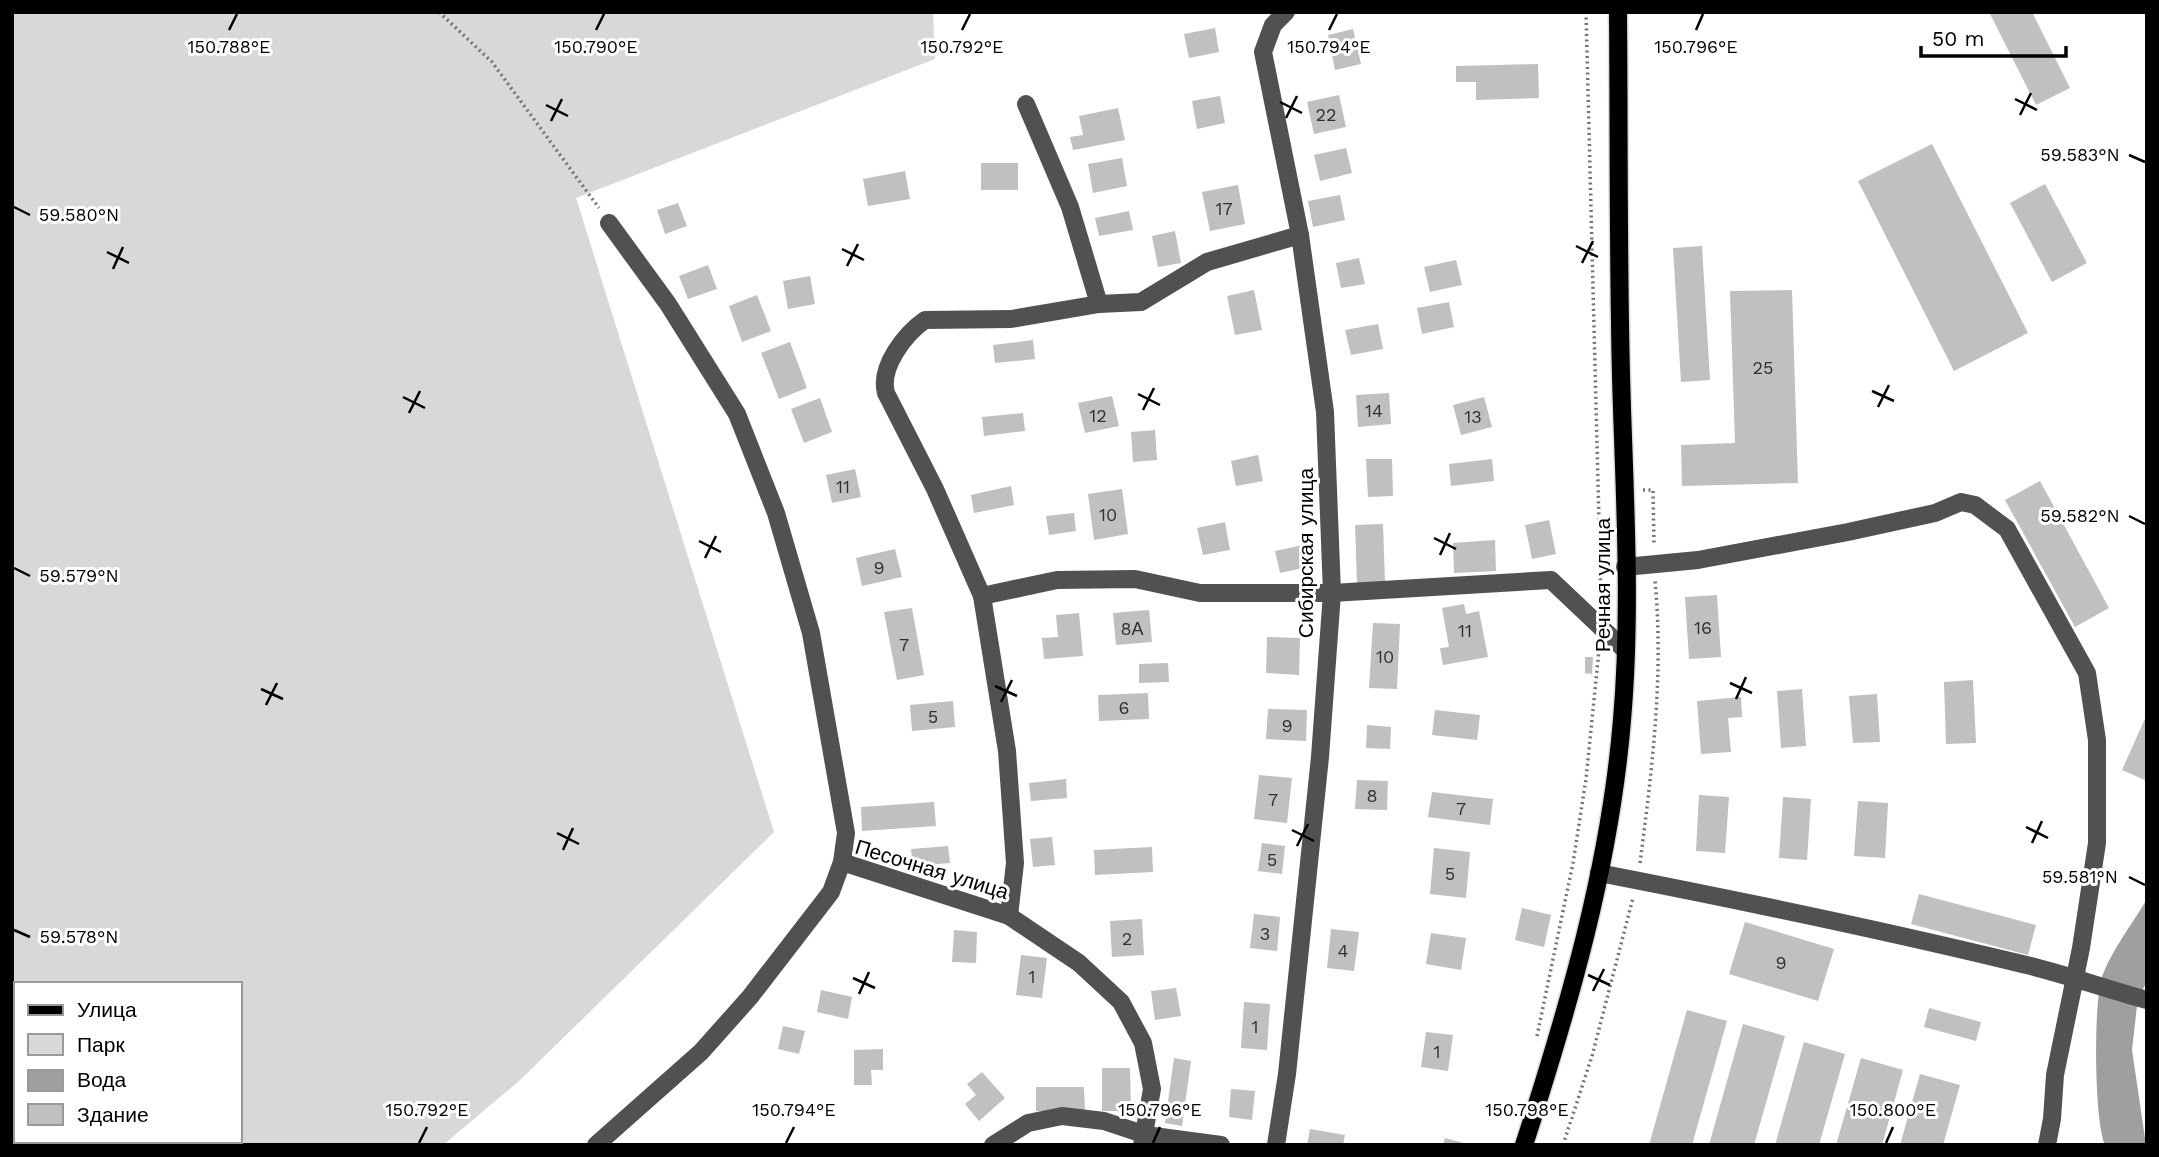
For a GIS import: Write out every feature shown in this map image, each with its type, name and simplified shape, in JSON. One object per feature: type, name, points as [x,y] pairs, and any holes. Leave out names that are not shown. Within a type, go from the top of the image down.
[{"type":"main road","name":"Речная улица","points":[[1524,1145],[1572,993],[1599,873],[1620,743],[1626,651],[1618,258],[1618,12]]},
{"type":"street","name":"Сибирская улица","points":[[1274,16],[1263,52],[1300,234],[1325,412],[1332,593],[1320,757],[1287,1074],[1276,1145]]},
{"type":"street","points":[[1026,104],[1070,206],[1098,304]]},
{"type":"street","points":[[609,223],[668,304],[737,414],[776,513],[811,633],[846,833],[842,862]]},
{"type":"street","points":[[1009,916],[1015,863],[1007,751],[982,596],[935,489],[886,393],[883,383],[886,373],[901,343],[925,320],[1012,319],[1098,304],[1141,302],[1208,262],[1300,234]]},
{"type":"street","points":[[1625,567],[1698,560],[1848,532],[1935,513],[1961,502],[1975,505],[2007,528],[2087,673],[2097,740],[2097,843],[2077,981],[2055,1075],[2047,1145]]},
{"type":"street","points":[[982,596],[1057,580],[1135,579],[1200,593],[1332,593],[1551,580],[1626,651]]},
{"type":"street","name":"Песочная улица","points":[[596,1145],[701,1052],[750,997],[831,892],[842,862],[1009,916],[1079,964],[1121,1002],[1143,1043],[1152,1089],[1144,1140]]},
{"type":"street","points":[[1599,873],[1774,906],[1864,929],[2017,962],[2147,1000]]},
{"type":"street","points":[[993,1145],[1028,1123],[1062,1116],[1104,1121],[1144,1140],[1221,1145]]},
{"type":"path","points":[[439,12],[492,62],[609,223]]},
{"type":"path","points":[[1563,1145],[1592,1056],[1638,880],[1651,775],[1660,637],[1654,565],[1653,490]]},
{"type":"green space","points":[[12,12],[933,12],[935,59],[576,198],[774,832],[519,1081],[443,1145],[12,1145]]},
{"type":"water","points":[[2147,899],[2147,982],[2138,997],[2132,1050],[2146,1145],[2105,1145],[2101,1132],[2097,1087],[2096,1032],[2100,987],[2112,955]]},
{"type":"building","points":[[1989,12],[2032,12],[2070,88],[2036,105]]},
{"type":"building","points":[[1215,28],[1219,52],[1189,58],[1184,34]]},
{"type":"building","points":[[1353,29],[1361,64],[1335,70],[1328,35]]},
{"type":"building","points":[[1538,64],[1539,98],[1476,100],[1476,82],[1456,82],[1456,66]]},
{"type":"building","points":[[1339,95],[1346,127],[1314,134],[1307,102]]},
{"type":"building","points":[[1220,96],[1225,123],[1197,129],[1192,101]]},
{"type":"building","points":[[1118,108],[1125,140],[1073,150],[1070,137],[1083,135],[1079,116]]},
{"type":"building","points":[[1932,144],[2028,333],[1954,371],[1858,181]]},
{"type":"building","points":[[1346,148],[1352,173],[1320,181],[1314,155]]},
{"type":"building","points":[[1122,158],[1127,186],[1093,193],[1088,164]]},
{"type":"building","points":[[981,163],[1018,163],[1018,190],[981,190]]},
{"type":"building","points":[[905,171],[910,199],[868,206],[863,179]]},
{"type":"building","points":[[2045,184],[2087,263],[2052,282],[2010,203]]},
{"type":"building","points":[[1238,185],[1245,224],[1210,231],[1202,192]]},
{"type":"building","points":[[1340,195],[1345,220],[1313,227],[1308,201]]},
{"type":"building","points":[[678,203],[687,226],[665,234],[657,210]]},
{"type":"building","points":[[1129,211],[1133,230],[1099,236],[1095,218]]},
{"type":"building","points":[[1175,231],[1181,263],[1158,267],[1152,236]]},
{"type":"building","points":[[1702,246],[1710,380],[1681,382],[1673,248]]},
{"type":"building","points":[[1359,258],[1365,284],[1341,288],[1336,263]]},
{"type":"building","points":[[1456,260],[1462,285],[1430,292],[1424,267]]},
{"type":"building","points":[[708,265],[717,289],[688,299],[679,276]]},
{"type":"building","points":[[810,276],[815,304],[788,309],[783,281]]},
{"type":"building","points":[[1254,290],[1262,330],[1235,335],[1227,296]]},
{"type":"building","points":[[1792,290],[1798,483],[1682,486],[1681,445],[1735,443],[1730,291]]},
{"type":"building","points":[[757,295],[771,331],[742,342],[729,306]]},
{"type":"building","points":[[1449,302],[1454,327],[1422,334],[1417,308]]},
{"type":"building","points":[[1378,324],[1383,349],[1351,355],[1345,330]]},
{"type":"building","points":[[1033,340],[1035,359],[995,363],[993,345]]},
{"type":"building","points":[[790,342],[807,388],[779,399],[761,353]]},
{"type":"building","points":[[1389,393],[1391,424],[1358,427],[1356,395]]},
{"type":"building","points":[[1112,396],[1119,426],[1085,433],[1078,403]]},
{"type":"building","points":[[1484,397],[1492,427],[1461,435],[1453,405]]},
{"type":"building","points":[[820,398],[832,432],[804,443],[791,409]]},
{"type":"building","points":[[1023,413],[1025,431],[984,436],[982,417]]},
{"type":"building","points":[[1155,430],[1157,460],[1133,462],[1131,432]]},
{"type":"building","points":[[1258,455],[1263,481],[1236,486],[1231,461]]},
{"type":"building","points":[[1366,459],[1392,459],[1393,496],[1368,497]]},
{"type":"building","points":[[1492,459],[1494,481],[1451,486],[1449,464]]},
{"type":"building","points":[[855,469],[861,497],[832,503],[826,475]]},
{"type":"building","points":[[2040,481],[2109,608],[2075,627],[2005,500]]},
{"type":"building","points":[[1011,486],[1014,505],[974,513],[971,495]]},
{"type":"building","points":[[1122,489],[1128,534],[1094,540],[1088,494]]},
{"type":"building","points":[[1074,513],[1076,531],[1049,535],[1046,516]]},
{"type":"building","points":[[1549,520],[1556,554],[1532,559],[1525,525]]},
{"type":"building","points":[[1225,522],[1230,550],[1203,555],[1197,528]]},
{"type":"building","points":[[1383,524],[1385,582],[1357,583],[1355,525]]},
{"type":"building","points":[[1495,540],[1496,571],[1454,573],[1453,543]]},
{"type":"building","points":[[1303,545],[1308,567],[1280,573],[1275,551]]},
{"type":"building","points":[[895,549],[902,577],[862,586],[856,558]]},
{"type":"building","points":[[1717,595],[1721,657],[1689,659],[1685,597]]},
{"type":"building","points":[[1464,604],[1466,614],[1479,611],[1488,657],[1443,665],[1440,648],[1449,647],[1442,608]]},
{"type":"building","points":[[912,608],[924,675],[897,680],[884,612]]},
{"type":"building","points":[[1149,610],[1152,642],[1116,645],[1113,613]]},
{"type":"building","points":[[1079,613],[1083,656],[1044,659],[1042,638],[1058,637],[1056,615]]},
{"type":"building","points":[[1373,623],[1400,624],[1397,689],[1369,688]]},
{"type":"building","points":[[1267,637],[1300,638],[1299,675],[1266,673]]},
{"type":"building","points":[[1585,657],[1593,657],[1592,674],[1585,673]]},
{"type":"building","points":[[1168,663],[1169,682],[1139,683],[1139,664]]},
{"type":"building","points":[[1973,680],[1976,743],[1946,744],[1944,682]]},
{"type":"building","points":[[1802,689],[1806,746],[1781,748],[1777,691]]},
{"type":"building","points":[[1148,693],[1149,719],[1099,721],[1098,695]]},
{"type":"building","points":[[1877,694],[1880,742],[1853,743],[1849,696]]},
{"type":"building","points":[[1741,697],[1742,717],[1728,718],[1731,752],[1701,754],[1697,701]]},
{"type":"building","points":[[953,701],[955,727],[912,731],[910,705]]},
{"type":"building","points":[[1268,709],[1307,710],[1306,741],[1266,739]]},
{"type":"building","points":[[1435,710],[1480,715],[1477,740],[1432,735]]},
{"type":"building","points":[[2147,714],[2147,781],[2122,770]]},
{"type":"building","points":[[1367,725],[1391,727],[1390,749],[1366,748]]},
{"type":"building","points":[[1259,775],[1292,778],[1287,823],[1254,819]]},
{"type":"building","points":[[1066,779],[1067,798],[1031,801],[1029,783]]},
{"type":"building","points":[[1357,780],[1388,781],[1387,810],[1355,809]]},
{"type":"building","points":[[1432,792],[1493,799],[1490,825],[1428,817]]},
{"type":"building","points":[[1699,795],[1729,797],[1725,853],[1696,851]]},
{"type":"building","points":[[1783,797],[1811,799],[1807,860],[1779,858]]},
{"type":"building","points":[[1858,801],[1888,803],[1885,858],[1854,856]]},
{"type":"building","points":[[934,802],[936,826],[862,831],[861,807]]},
{"type":"building","points":[[1052,837],[1055,865],[1033,867],[1030,839]]},
{"type":"building","points":[[1262,843],[1285,846],[1282,874],[1258,871]]},
{"type":"building","points":[[948,846],[950,863],[913,866],[911,849]]},
{"type":"building","points":[[1152,847],[1153,872],[1095,875],[1094,850]]},
{"type":"building","points":[[1434,848],[1470,852],[1466,898],[1430,894]]},
{"type":"building","points":[[1919,894],[2036,925],[2028,955],[1911,924]]},
{"type":"building","points":[[1522,908],[1551,915],[1544,947],[1515,940]]},
{"type":"building","points":[[1254,914],[1280,917],[1277,951],[1250,948]]},
{"type":"building","points":[[1142,919],[1144,955],[1112,957],[1110,921]]},
{"type":"building","points":[[1745,922],[1834,949],[1818,1001],[1729,974]]},
{"type":"building","points":[[1331,929],[1359,932],[1354,971],[1327,968]]},
{"type":"building","points":[[954,930],[977,932],[976,963],[952,962]]},
{"type":"building","points":[[1431,933],[1466,938],[1461,970],[1426,964]]},
{"type":"building","points":[[1021,955],[1047,958],[1042,998],[1016,995]]},
{"type":"building","points":[[1176,988],[1181,1016],[1155,1020],[1151,991]]},
{"type":"building","points":[[821,990],[852,997],[848,1019],[817,1012]]},
{"type":"building","points":[[1244,1002],[1270,1004],[1267,1050],[1241,1048]]},
{"type":"building","points":[[1929,1008],[1981,1022],[1976,1041],[1924,1027]]},
{"type":"building","points":[[1687,1010],[1727,1021],[1692,1145],[1649,1145]]},
{"type":"building","points":[[1743,1024],[1785,1036],[1754,1145],[1709,1145]]},
{"type":"building","points":[[783,1026],[805,1031],[799,1054],[778,1049]]},
{"type":"building","points":[[1426,1032],[1453,1035],[1448,1071],[1421,1067]]},
{"type":"building","points":[[1804,1042],[1845,1054],[1819,1145],[1775,1145]]},
{"type":"building","points":[[883,1049],[883,1070],[871,1070],[872,1085],[854,1085],[854,1050]]},
{"type":"building","points":[[1174,1058],[1191,1061],[1182,1126],[1165,1123]]},
{"type":"building","points":[[1861,1058],[1903,1070],[1882,1145],[1836,1145]]},
{"type":"building","points":[[1102,1068],[1130,1068],[1131,1111],[1102,1111]]},
{"type":"building","points":[[982,1072],[1005,1098],[979,1121],[965,1104],[976,1095],[967,1084]]},
{"type":"building","points":[[1920,1074],[1960,1085],[1943,1145],[1900,1145]]},
{"type":"building","points":[[1036,1087],[1084,1087],[1085,1111],[1036,1111]]},
{"type":"building","points":[[1231,1089],[1255,1091],[1252,1120],[1229,1117]]},
{"type":"building","points":[[1310,1129],[1345,1135],[1343,1145],[1307,1145]]},
{"type":"building","points":[[1445,1138],[1468,1144],[1468,1145],[1443,1145]]}]
